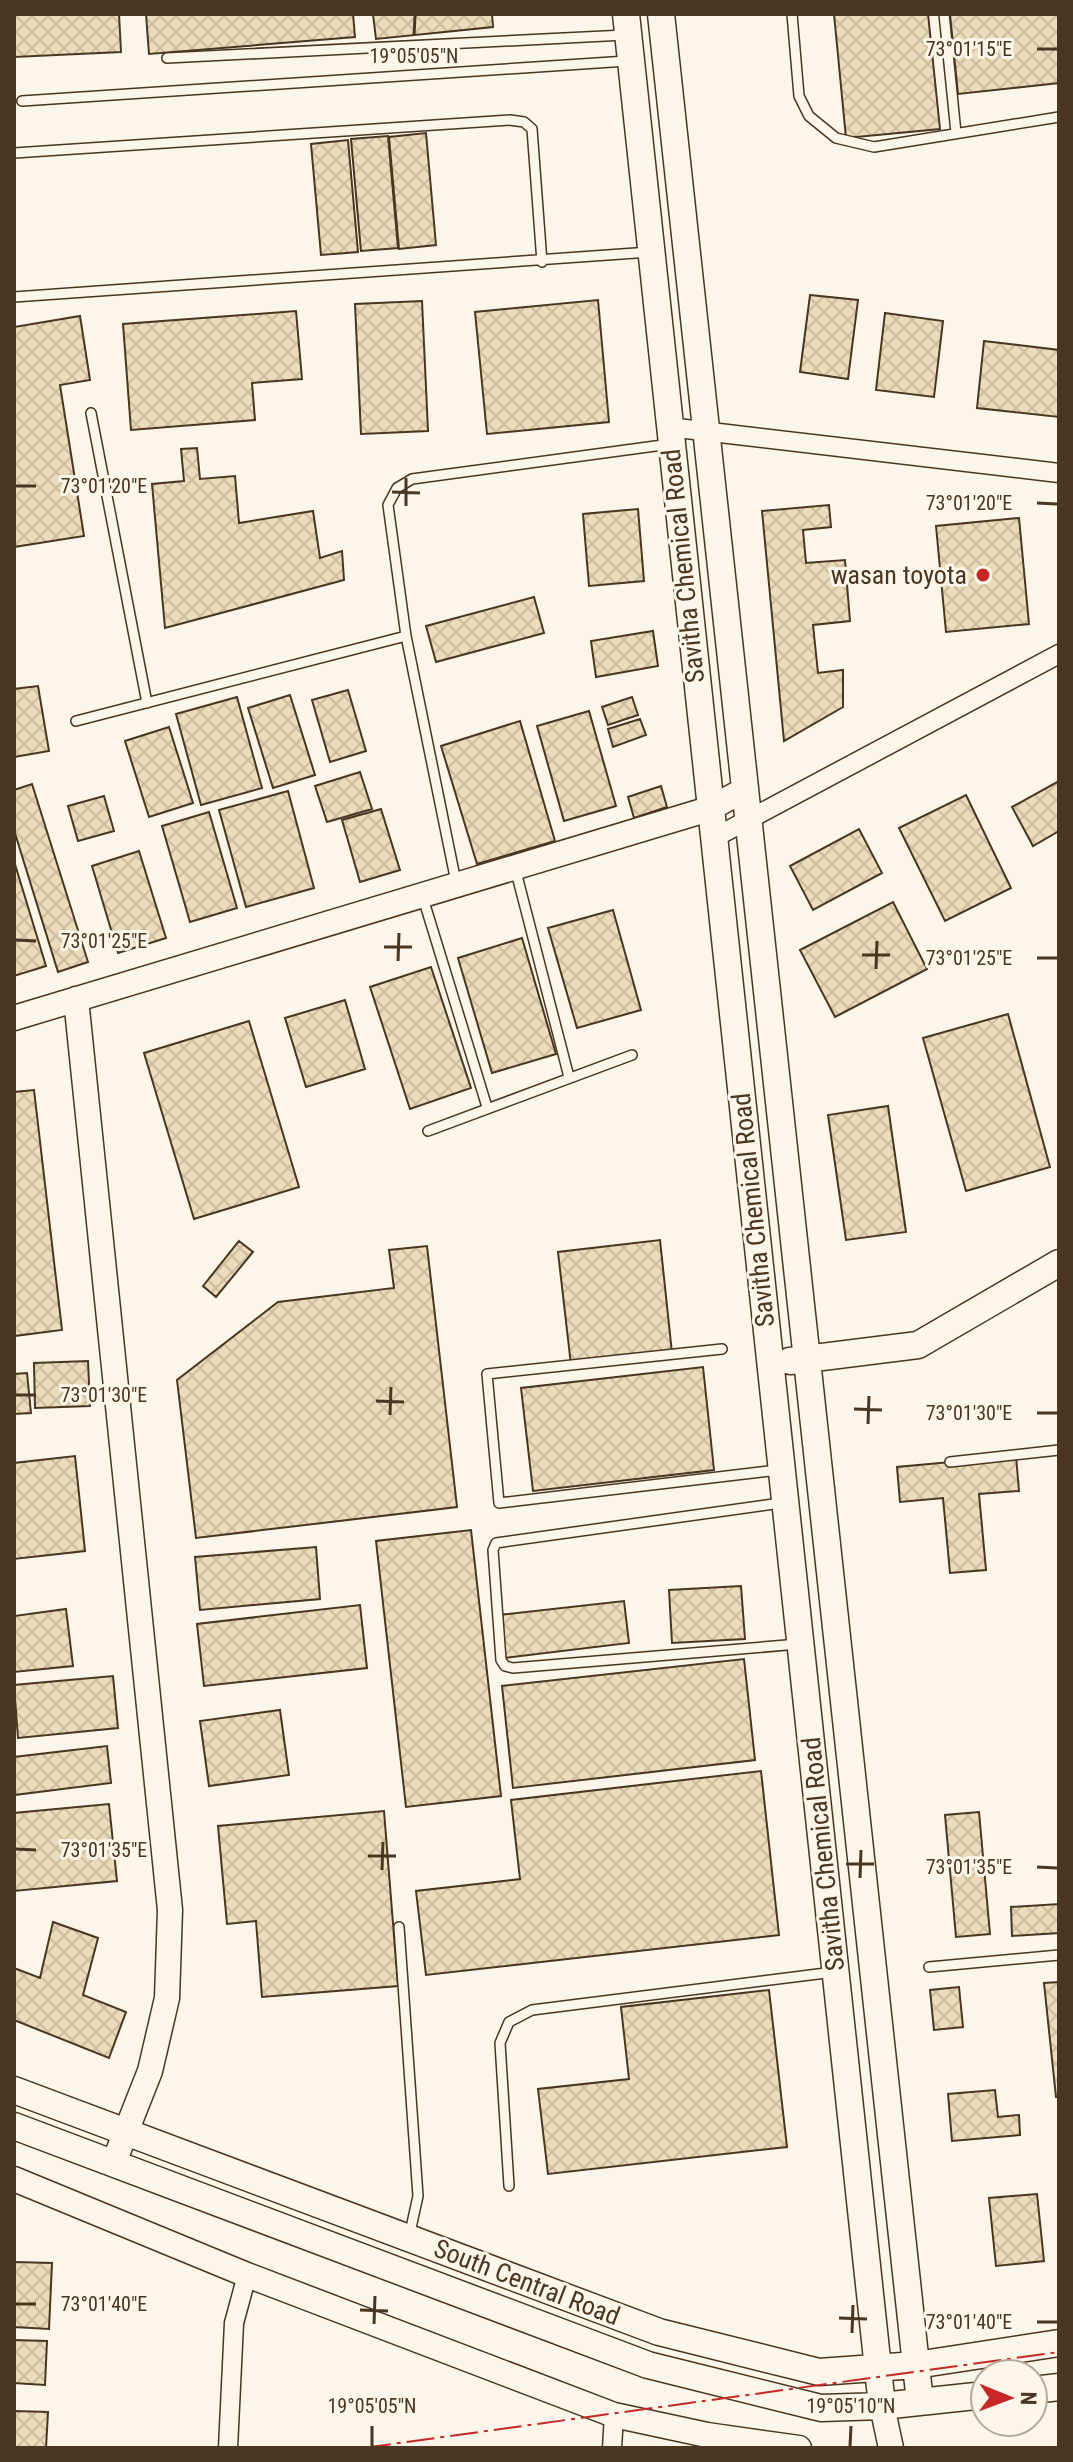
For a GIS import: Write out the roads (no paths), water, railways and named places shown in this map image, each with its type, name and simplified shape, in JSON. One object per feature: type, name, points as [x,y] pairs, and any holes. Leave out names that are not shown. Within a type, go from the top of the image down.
[{"type":"main road","name":"Savitha Chemical Road","points":[[661,14],[920,2402]]},
{"type":"main road","name":"Savitha Chemical Road","points":[[627,24],[882,2406]]},
{"type":"main road","points":[[769,1363],[918,1345],[1059,1263]]},
{"type":"main road","name":"South Central Road","points":[[14,2090],[659,2332],[819,2372],[916,2365],[1059,2343]]},
{"type":"main road","name":"South Central Road","points":[[14,2126],[648,2365],[821,2408],[882,2406],[969,2397]]},
{"type":"street","points":[[670,436],[704,429],[1059,473]]},
{"type":"street","points":[[712,839],[1059,654]]},
{"type":"street","points":[[14,1018],[709,809],[744,790]]},
{"type":"street","points":[[76,999],[170,1910],[167,1998],[150,2071],[114,2162]]},
{"type":"street","points":[[14,2179],[247,2275],[614,2415],[707,2435],[799,2448]]},
{"type":"street","points":[[228,2448],[234,2323],[247,2275]]},
{"type":"street","points":[[882,2406],[891,2448]]},
{"type":"street","points":[[612,2448],[614,2415]]},
{"type":"lane","points":[[792,14],[799,96],[809,116],[836,138],[874,147],[1059,117]]},
{"type":"lane","points":[[944,14],[956,133]]},
{"type":"lane","points":[[167,58],[627,24]]},
{"type":"lane","points":[[22,101],[631,61]]},
{"type":"lane","points":[[14,153],[510,120],[524,122],[532,129],[542,262]]},
{"type":"lane","points":[[14,297],[650,252]]},
{"type":"lane","points":[[91,413],[147,703]]},
{"type":"lane","points":[[456,885],[406,636],[388,505],[397,488],[412,479],[670,436]]},
{"type":"lane","points":[[76,721],[406,636]]},
{"type":"lane","points":[[515,867],[569,1077]]},
{"type":"lane","points":[[423,895],[487,1107]]},
{"type":"lane","points":[[428,1131],[632,1055]]},
{"type":"lane","points":[[722,1349],[487,1374],[499,1503],[781,1469]]},
{"type":"lane","points":[[950,1462],[1059,1450]]},
{"type":"lane","points":[[784,1502],[496,1543],[493,1550],[501,1660],[505,1666],[513,1668],[800,1644]]},
{"type":"lane","points":[[399,1927],[418,2196],[409,2237]]},
{"type":"lane","points":[[929,1967],[1059,1955]]},
{"type":"lane","points":[[509,2186],[500,2043],[509,2022],[532,2010],[836,1971]]},
{"type":"place","name":"wasan toyota","points":[[983,575]]}]
